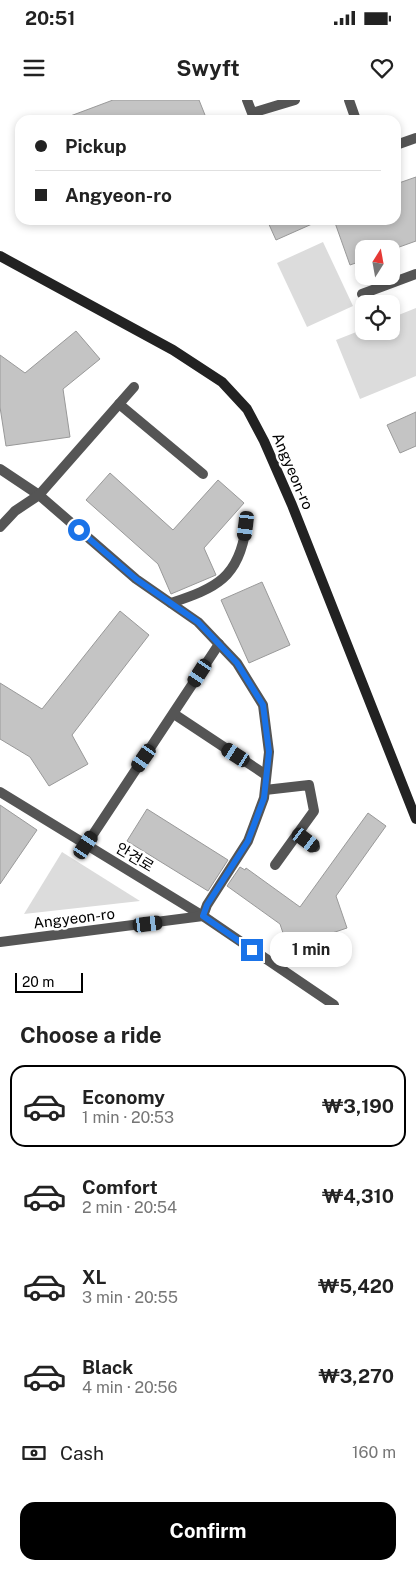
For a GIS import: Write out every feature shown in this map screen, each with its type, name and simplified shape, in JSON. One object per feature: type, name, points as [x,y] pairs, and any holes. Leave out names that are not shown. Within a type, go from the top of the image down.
[{"type":"main road","name":"Angyeon-ro","points":[[0,256],[173,350],[222,382],[247,409],[264,441],[292,505],[416,819]]},
{"type":"street","points":[[247,100],[252,113],[295,100]]},
{"type":"street","points":[[349,100],[354,115]]},
{"type":"street","points":[[401,143],[416,138]]},
{"type":"street","points":[[362,294],[416,274]]},
{"type":"street","points":[[0,527],[15,511],[39,496],[134,387]]},
{"type":"street","points":[[119,404],[203,474]]},
{"type":"street","points":[[0,469],[39,496],[136,579],[198,622],[237,663],[263,705],[269,752],[265,790],[248,841],[207,905],[203,916],[334,1005]]},
{"type":"street","points":[[171,603],[201,593],[230,574],[244,543],[246,526]]},
{"type":"street","points":[[86,845],[219,644]]},
{"type":"street","points":[[174,714],[266,775]]},
{"type":"street","points":[[265,790],[309,785],[314,811],[275,865]]},
{"type":"street","name":"안견로","points":[[0,792],[203,916]]},
{"type":"street","points":[[298,834],[316,847]]},
{"type":"street","name":"Angyeon-ro","points":[[0,942],[203,916]]},
{"type":"shaded area","points":[[323,242],[353,306],[307,327],[277,263]]},
{"type":"shaded area","points":[[416,308],[416,376],[360,399],[336,340],[355,333],[355,340],[400,340],[400,314]]},
{"type":"shaded area","points":[[62,852],[140,901],[24,914]]},
{"type":"building","points":[[113,100],[199,100],[205,115],[73,115]]},
{"type":"building","points":[[416,177],[416,241],[400,247],[400,240],[355,240],[355,263],[350,265],[336,225],[401,225],[401,182]]},
{"type":"building","points":[[269,225],[310,225],[276,240]]},
{"type":"building","points":[[76,331],[100,359],[63,389],[70,437],[6,446],[0,407],[0,355],[25,373]]},
{"type":"building","points":[[416,412],[416,446],[400,453],[387,425]]},
{"type":"building","points":[[110,473],[173,530],[218,480],[244,503],[204,548],[216,575],[171,594],[158,564],[86,500]]},
{"type":"building","points":[[262,582],[290,645],[249,663],[221,600]]},
{"type":"building","points":[[120,611],[149,635],[72,735],[88,764],[49,786],[30,757],[0,739],[0,683],[42,709]]},
{"type":"building","points":[[0,805],[37,830],[0,884]]},
{"type":"building","points":[[147,809],[228,860],[208,891],[127,841]]},
{"type":"building","points":[[368,813],[386,826],[336,896],[347,928],[288,948],[280,924],[227,886],[240,867],[245,870],[246,868],[300,907]]},
{"type":"route","points":[[79,530],[136,579],[198,622],[237,663],[263,705],[269,752],[264,798],[248,841],[207,905],[203,916],[252,950]]}]
